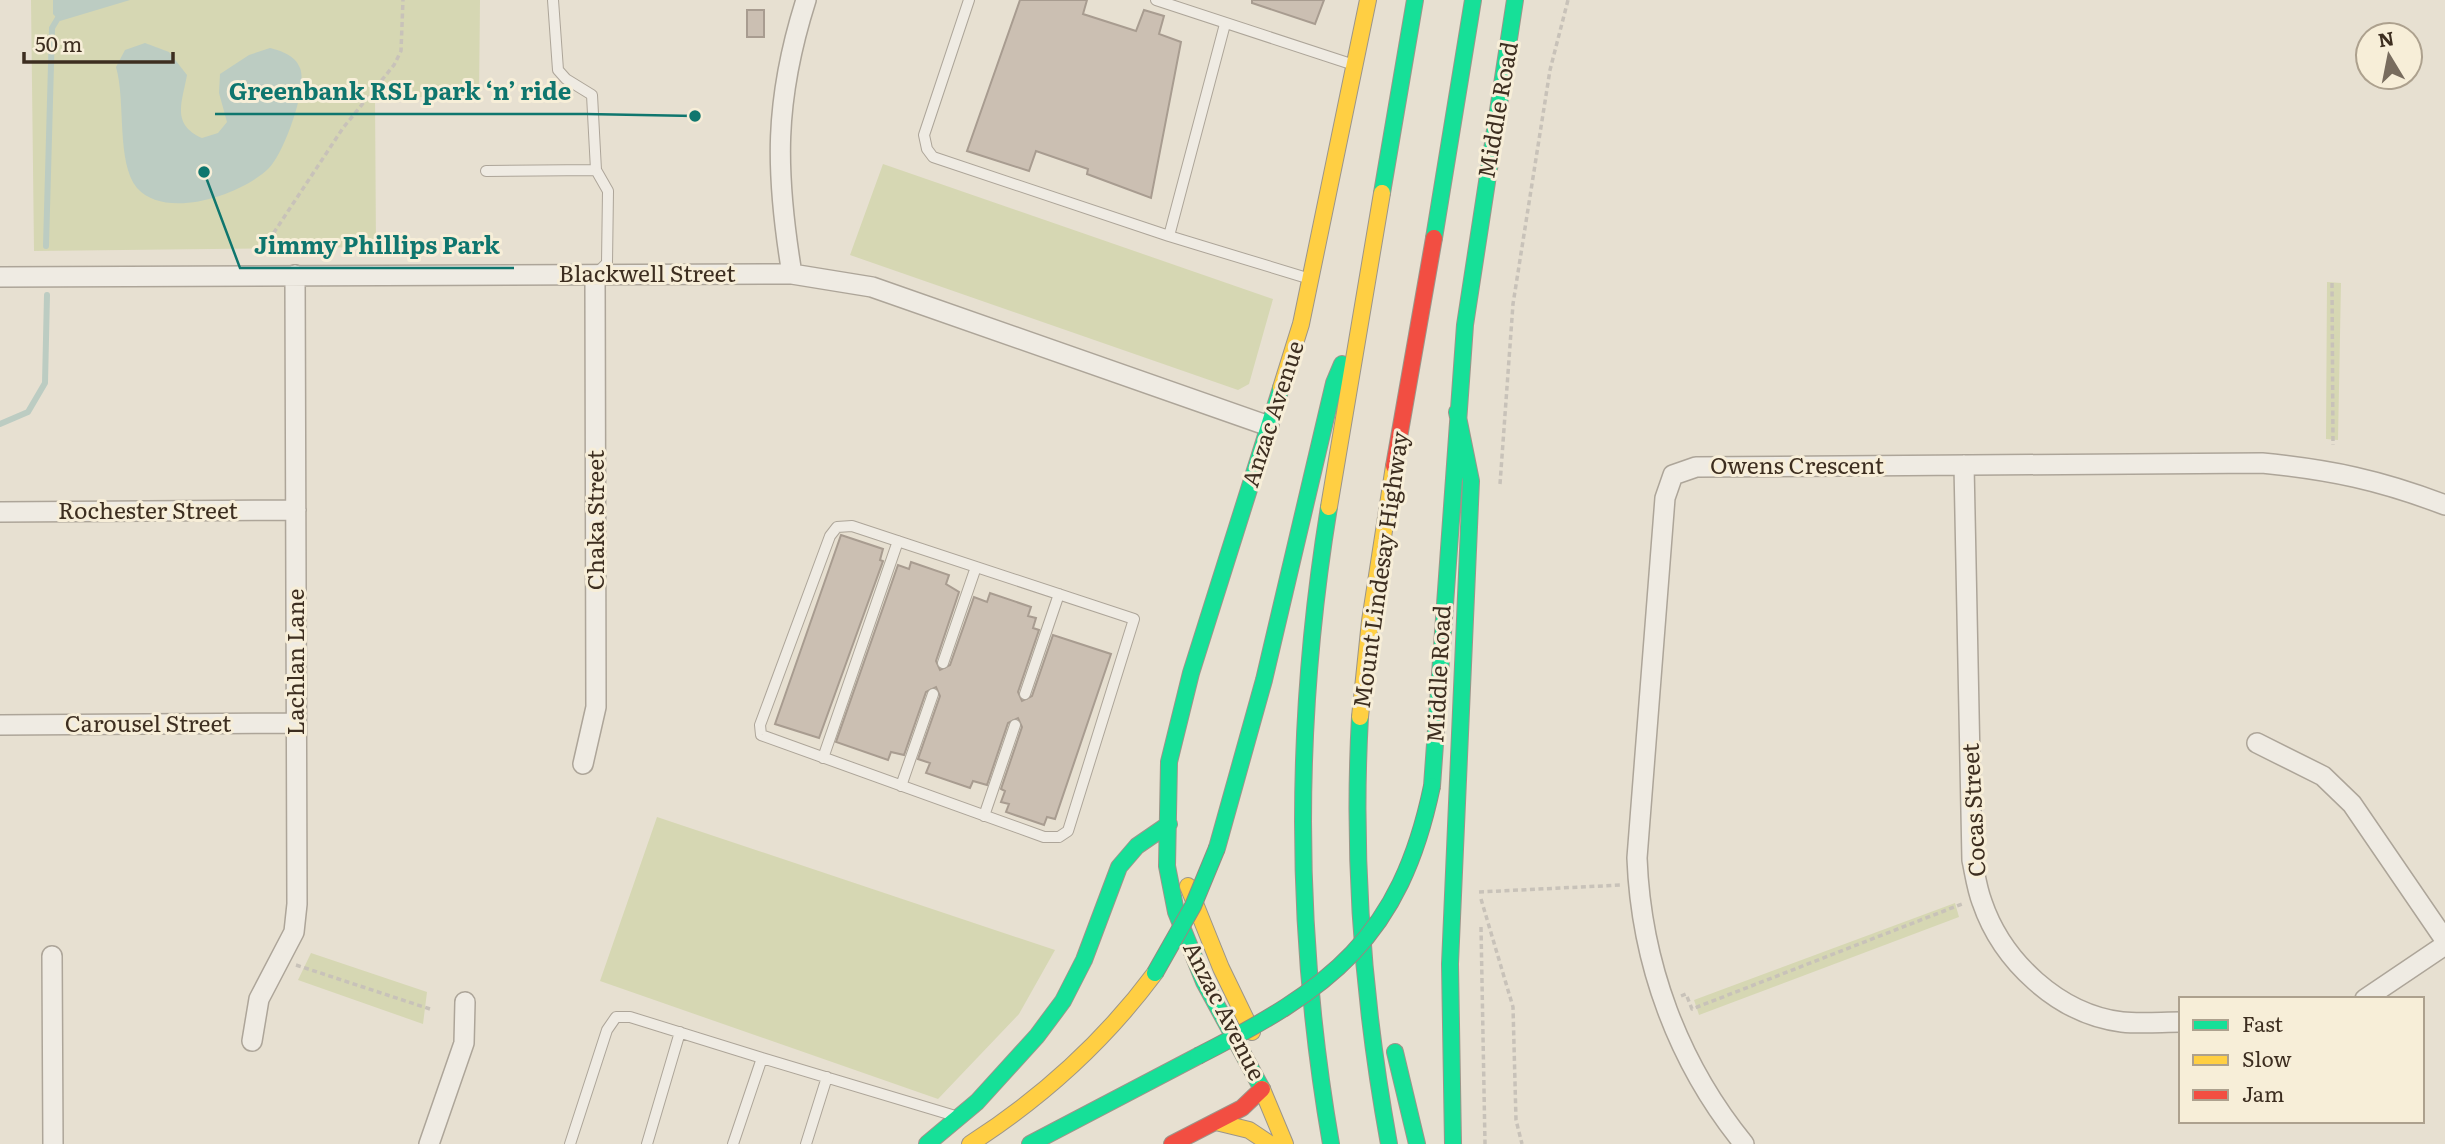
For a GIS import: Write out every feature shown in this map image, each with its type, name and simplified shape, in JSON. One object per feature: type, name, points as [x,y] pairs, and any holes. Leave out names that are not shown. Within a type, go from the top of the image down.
[{"type":"main road","name":"Anzac Avenue","points":[[1262,1089],[1191,953],[1177,912],[1167,866],[1169,762],[1177,724],[1313,279],[1368,0]]},
{"type":"main road","points":[[1331,1144],[1313,1026],[1302,909],[1303,733],[1318,575],[1415,0]]},
{"type":"main road","name":"Mount Lindesay Highway","points":[[1389,1144],[1367,999],[1357,813],[1366,661],[1391,487],[1473,0]]},
{"type":"main road","name":"Middle Road","points":[[1030,1144],[1286,1009],[1345,964],[1399,890],[1420,837],[1432,786],[1457,412],[1480,212],[1515,0]]},
{"type":"main road","points":[[1511,36],[1526,0]]},
{"type":"main road","points":[[970,1144],[1050,1090],[1102,1041],[1155,973],[1193,906],[1217,848],[1264,680],[1334,383],[1361,324]]},
{"type":"main road","points":[[1453,1144],[1450,964],[1471,481],[1457,412]]},
{"type":"main road","name":"Anzac Avenue","points":[[1169,824],[1212,948],[1265,1059],[1262,1089]]},
{"type":"main road","points":[[927,1144],[1010,1068],[1063,1001],[1095,936],[1119,867],[1137,846],[1169,824]]},
{"type":"main road","points":[[1367,999],[1390,1035],[1417,1144]]},
{"type":"main road","points":[[1172,1144],[1242,1108],[1262,1089],[1285,1144]]},
{"type":"main road","points":[[1216,1122],[1249,1130],[1270,1144]]},
{"type":"street","points":[[792,274],[781,208],[780,125],[791,54],[806,0]]},
{"type":"street","name":"Blackwell Street","points":[[0,277],[792,274],[872,287],[1269,426]]},
{"type":"street","name":"Lachlan Lane","points":[[252,1041],[259,999],[294,932],[297,904],[295,275]]},
{"type":"street","name":"Chaka Street","points":[[583,764],[596,707],[595,275]]},
{"type":"street","name":"Owens Crescent","points":[[1744,1144],[1698,1076],[1663,1002],[1644,926],[1638,884],[1637,859],[1665,498],[1673,475],[1696,467],[2262,463],[2332,470],[2393,485],[2445,505]]},
{"type":"street","name":"Cocas Street","points":[[1964,465],[1972,860],[1982,903],[2007,951],[2032,980],[2074,1008],[2120,1022],[2179,1022]]},
{"type":"street","name":"Rochester Street","points":[[0,512],[296,510]]},
{"type":"street","name":"Carousel Street","points":[[0,725],[296,723]]},
{"type":"street","points":[[2257,743],[2323,776],[2352,804],[2445,943],[2368,997]]},
{"type":"street","points":[[52,956],[53,1144]]},
{"type":"street","points":[[429,1144],[464,1042],[465,1002]]},
{"type":"lane","points":[[553,0],[558,70],[566,79],[592,94],[595,108],[596,170],[608,191],[607,262],[595,275]]},
{"type":"lane","points":[[969,0],[925,135],[927,149],[933,157],[1169,236],[1313,279]]},
{"type":"lane","points":[[1156,0],[1355,65]]},
{"type":"lane","points":[[1169,236],[1226,24]]},
{"type":"lane","points":[[486,171],[596,170]]},
{"type":"lane","points":[[852,526],[898,541],[1134,619],[1068,831],[1059,837],[1044,837],[761,735],[760,726],[830,536],[837,527],[852,526]]},
{"type":"lane","points":[[823,758],[898,541]]},
{"type":"lane","points":[[943,663],[976,567]]},
{"type":"lane","points":[[1025,694],[1059,594]]},
{"type":"lane","points":[[901,786],[933,694]]},
{"type":"lane","points":[[984,816],[1015,725]]},
{"type":"lane","points":[[570,1144],[607,1030],[616,1017],[630,1017],[959,1117]]},
{"type":"lane","points":[[647,1144],[681,1032]]},
{"type":"lane","points":[[733,1144],[762,1058]]},
{"type":"lane","points":[[806,1144],[827,1077]]},
{"type":"path","points":[[270,258],[269,240],[343,128],[394,65],[401,51],[403,0]]},
{"type":"path","points":[[1499,496],[1513,304],[1550,70],[1568,0]]},
{"type":"path","points":[[2332,283],[2333,445]]},
{"type":"path","points":[[1476,879],[1513,1007],[1516,1120],[1522,1144]]},
{"type":"path","points":[[1479,892],[1638,884]]},
{"type":"path","points":[[1663,1002],[1686,994],[1692,1009],[1963,906],[1960,893],[1979,889]]},
{"type":"path","points":[[1479,892],[1484,1143]]},
{"type":"path","points":[[281,960],[433,1010]]},
{"type":"green space","points":[[31,0],[480,0],[479,96],[375,98],[376,247],[34,251]]},
{"type":"green space","points":[[883,164],[1273,299],[1249,384],[1238,390],[850,255]]},
{"type":"green space","points":[[2327,282],[2341,283],[2338,440],[2326,439]]},
{"type":"green space","points":[[657,817],[1055,950],[1019,1014],[938,1099],[600,981]]},
{"type":"green space","points":[[1955,903],[1959,917],[1699,1015],[1694,1000]]},
{"type":"green space","points":[[311,953],[427,992],[423,1024],[298,980]]},
{"type":"shaded area","points":[[53,0],[130,0],[60,21],[53,14]]},
{"type":"shaded area","points":[[145,43],[169,52],[187,75],[181,104],[182,119],[192,132],[202,138],[218,133],[227,122],[219,93],[220,74],[249,55],[270,48],[295,60],[302,77],[298,104],[288,135],[269,168],[241,187],[204,200],[185,203],[150,198],[137,188],[126,163],[116,67],[125,50]]},
{"type":"building","points":[[1020,0],[1087,0],[1083,14],[1136,31],[1144,10],[1164,16],[1159,34],[1181,42],[1151,198],[1087,174],[1088,169],[1036,151],[1029,171],[967,151]]},
{"type":"building","points":[[1252,0],[1324,0],[1315,24],[1252,3]]},
{"type":"building","points":[[747,10],[764,10],[764,37],[747,37]]},
{"type":"building","points":[[841,535],[883,549],[880,560],[883,561],[819,738],[775,724]]},
{"type":"building","points":[[911,562],[949,575],[946,584],[959,592],[936,661],[940,670],[950,665],[974,597],[987,602],[990,593],[1031,607],[1028,616],[1036,618],[1033,628],[1039,630],[1018,692],[1022,701],[1032,696],[1053,635],[1111,654],[1055,819],[1047,817],[1044,825],[1006,812],[1009,804],[1001,802],[1005,791],[1001,789],[1022,727],[1018,718],[1008,723],[987,785],[973,781],[970,788],[926,773],[930,763],[918,759],[940,696],[936,687],[926,692],[904,755],[891,752],[888,760],[836,742],[898,565],[909,569]]},
{"type":"waterway","points":[[46,246],[52,28],[61,13]]},
{"type":"waterway","points":[[0,424],[28,412],[45,383],[47,295]]},
{"type":"traffic: fast","points":[[1382,193],[1415,0]]},
{"type":"traffic: fast","points":[[1434,238],[1473,0]]},
{"type":"traffic: fast","points":[[1432,786],[1465,325],[1515,0]]},
{"type":"traffic: fast","points":[[1217,848],[1264,680],[1334,383],[1342,364]]},
{"type":"traffic: fast","points":[[1262,1089],[1204,982],[1176,912],[1167,866],[1169,762],[1191,673],[1281,388]]},
{"type":"traffic: fast","points":[[1453,1144],[1450,964],[1471,481],[1457,412]]},
{"type":"traffic: fast","points":[[1329,507],[1309,667],[1303,826],[1310,985],[1331,1144]]},
{"type":"traffic: fast","points":[[1360,717],[1358,824],[1362,931],[1372,1038],[1389,1144]]},
{"type":"traffic: fast","points":[[1198,1056],[1286,1007],[1322,981],[1352,953],[1379,921],[1400,883],[1418,839],[1432,786]]},
{"type":"traffic: fast","points":[[927,1144],[977,1102],[1037,1036],[1063,1001],[1084,960],[1119,867],[1137,846],[1169,824]]},
{"type":"traffic: fast","points":[[1155,973],[1193,906],[1217,848]]},
{"type":"traffic: fast","points":[[1395,1052],[1417,1144]]},
{"type":"traffic: fast","points":[[1030,1144],[1198,1056]]},
{"type":"traffic: slow","points":[[1281,388],[1301,324],[1368,0]]},
{"type":"traffic: slow","points":[[1329,507],[1382,193]]},
{"type":"traffic: slow","points":[[1360,717],[1370,621],[1394,466]]},
{"type":"traffic: slow","points":[[1188,886],[1221,968],[1252,1032]]},
{"type":"traffic: slow","points":[[970,1144],[1047,1088],[1070,1067],[1114,1023],[1155,973]]},
{"type":"traffic: slow","points":[[1262,1089],[1285,1144]]},
{"type":"traffic: slow","points":[[1216,1122],[1249,1130],[1270,1144]]},
{"type":"traffic: jam","points":[[1394,466],[1434,238]]},
{"type":"traffic: jam","points":[[1172,1144],[1242,1108],[1262,1089]]},
{"type":"place","name":"Greenbank RSL park ‘n’ ride","points":[[695,116]]},
{"type":"place","name":"Jimmy Phillips Park","points":[[204,172]]}]
